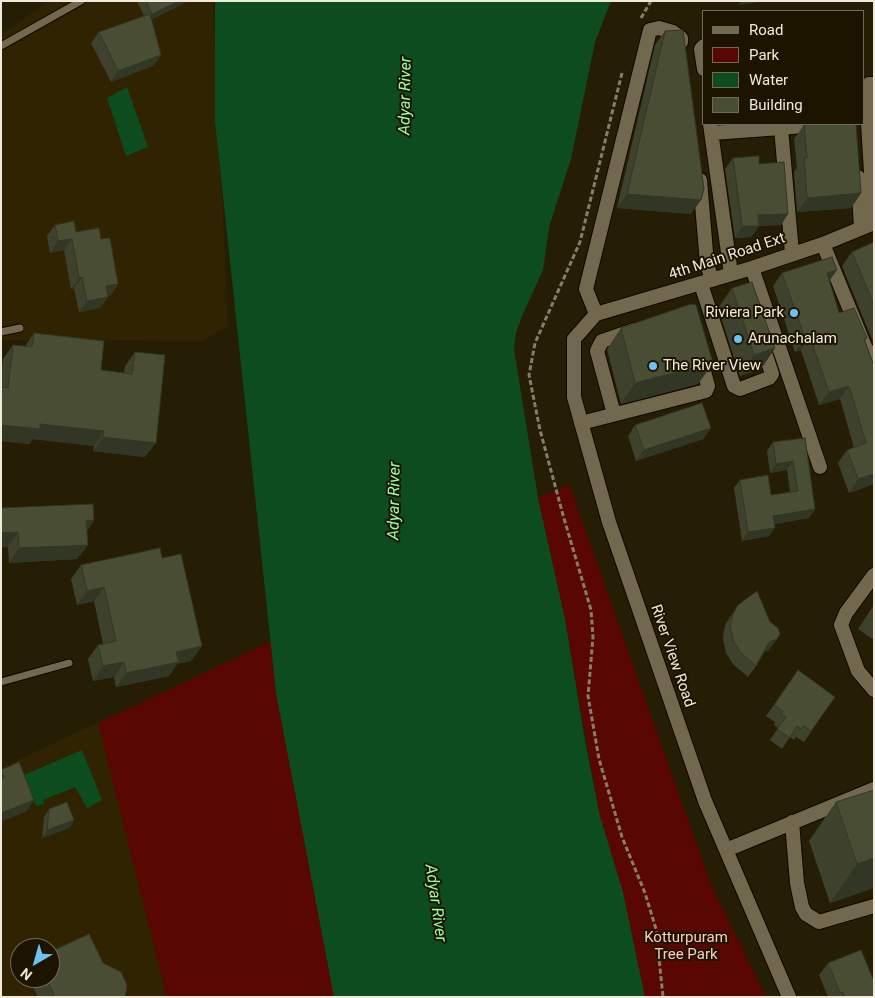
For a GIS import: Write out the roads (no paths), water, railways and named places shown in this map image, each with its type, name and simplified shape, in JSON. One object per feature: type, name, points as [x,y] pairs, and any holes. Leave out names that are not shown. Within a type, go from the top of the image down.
[{"type":"street","points":[[593,316],[586,289],[650,30],[659,28],[674,32],[681,38],[683,57]]},
{"type":"street","points":[[869,225],[866,89],[869,84],[874,84]]},
{"type":"street","points":[[735,276],[711,128],[802,125]]},
{"type":"street","points":[[781,126],[792,253]]},
{"type":"street","points":[[856,151],[869,225]]},
{"type":"street","points":[[698,163],[704,212],[707,282],[734,386],[740,389],[768,378],[772,374],[756,327]]},
{"type":"street","name":"4th Main Road Ext","points":[[593,316],[707,282],[735,276],[869,225]]},
{"type":"street","points":[[823,244],[866,349],[874,356]]},
{"type":"street","points":[[752,268],[820,467]]},
{"type":"street","name":"River View Road","points":[[593,316],[574,340],[574,397],[609,522],[705,801],[788,997]]},
{"type":"street","points":[[614,414],[597,351],[598,344],[648,326]]},
{"type":"street","points":[[581,423],[706,391],[708,386],[698,347]]},
{"type":"street","points":[[874,575],[846,613],[841,625],[858,671],[874,690]]},
{"type":"street","points":[[726,850],[874,789]]},
{"type":"street","points":[[792,822],[797,883],[802,907],[806,914],[819,922],[874,906]]},
{"type":"lane","points":[[1,46],[81,1]]},
{"type":"lane","points":[[1,332],[20,328]]},
{"type":"lane","points":[[1,682],[69,663]]},
{"type":"water","name":"Adyar River","points":[[215,1],[611,1],[595,42],[571,159],[549,227],[543,270],[522,316],[516,333],[514,349],[538,498],[565,619],[586,746],[600,816],[623,892],[645,997],[334,997],[276,693],[215,121]]},
{"type":"water","points":[[127,87],[148,147],[126,156],[107,98]]},
{"type":"water","points":[[82,750],[102,800],[87,808],[75,787],[43,800],[44,804],[36,806],[24,775]]},
{"type":"place","name":"Riviera Park","points":[[794,313]]},
{"type":"place","name":"Arunachalam","points":[[738,339]]},
{"type":"place","name":"The River View","points":[[653,366]]},
{"type":"park label","name":"Kotturpuram Tree Park","points":[[686,946]]}]
